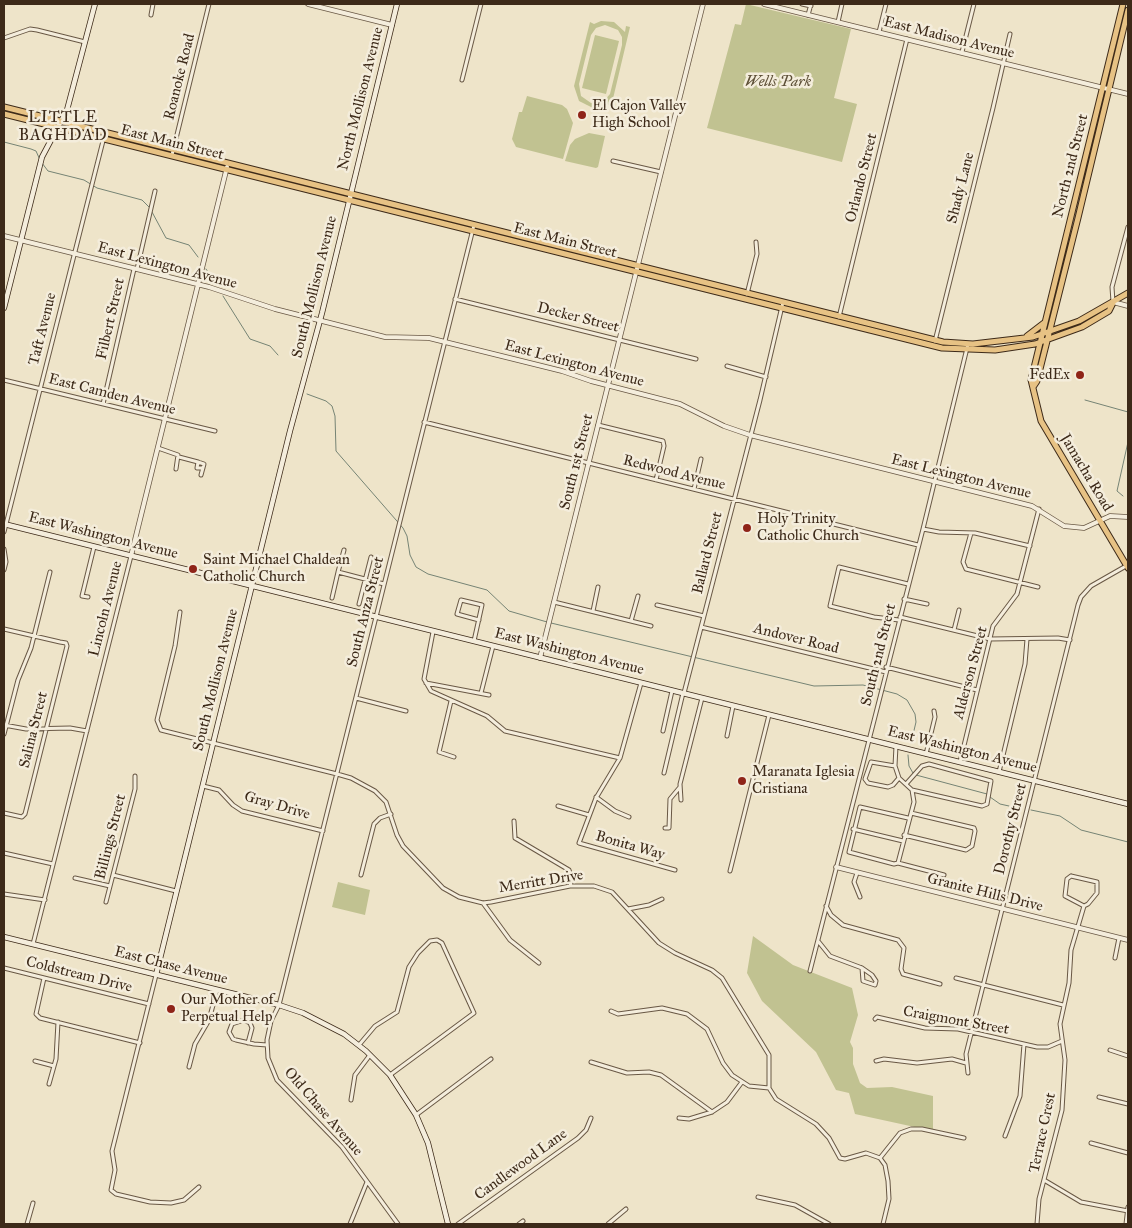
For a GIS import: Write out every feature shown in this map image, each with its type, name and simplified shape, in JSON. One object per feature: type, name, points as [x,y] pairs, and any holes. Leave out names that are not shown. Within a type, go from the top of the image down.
[{"type":"main road","name":"North Mollison Avenue","points":[[349,200],[397,4]]},
{"type":"main road","name":"North 2nd Street","points":[[1042,334],[1123,4]]},
{"type":"main road","points":[[4,308],[42,157],[68,107],[95,5]]},
{"type":"main road","name":"North 2nd Street","points":[[1049,332],[1081,209],[1128,10]]},
{"type":"main road","name":"East Main Street","points":[[4,106],[474,225],[745,299],[782,305],[934,343],[995,350],[1027,346],[1082,328],[1109,311],[1113,302]]},
{"type":"main road","name":"East Main Street","points":[[4,114],[472,231],[747,293],[782,305]]},
{"type":"main road","points":[[1089,144],[1093,157]]},
{"type":"main road","points":[[266,180],[268,173]]},
{"type":"main road","name":"South Mollison Avenue","points":[[156,975],[349,200]]},
{"type":"main road","points":[[1076,201],[1081,209]]},
{"type":"main road","points":[[1069,226],[1072,239]]},
{"type":"main road","points":[[1066,238],[1069,252]]},
{"type":"main road","name":"East Main Street","points":[[967,347],[1020,339],[1063,328],[1128,293]]},
{"type":"main road","points":[[1052,319],[1057,326],[1063,328]]},
{"type":"main road","points":[[1020,339],[1036,330],[1045,321]]},
{"type":"main road","points":[[1033,387],[1037,381],[1049,332]]},
{"type":"main road","name":"Jamacha Road","points":[[1042,334],[1031,380],[1041,421],[1127,567]]},
{"type":"main road","points":[[1027,346],[1037,356]]},
{"type":"main road","name":"East Washington Avenue","points":[[5,524],[1128,804]]},
{"type":"main road","name":"East Chase Avenue","points":[[4,937],[279,1005],[324,1022],[359,1045],[390,1075],[416,1115],[428,1142],[448,1224]]},
{"type":"street","points":[[151,15],[153,4]]},
{"type":"street","name":"Roanoke Road","points":[[172,155],[209,4]]},
{"type":"street","points":[[308,4],[392,25]]},
{"type":"street","points":[[462,80],[481,4]]},
{"type":"street","name":"South 1st Street","points":[[540,658],[703,4]]},
{"type":"street","name":"East Madison Avenue","points":[[764,4],[1128,94]]},
{"type":"street","points":[[802,4],[811,5],[808,15]]},
{"type":"street","points":[[838,22],[842,4]]},
{"type":"street","points":[[879,32],[886,4]]},
{"type":"street","points":[[962,52],[974,4]]},
{"type":"street","points":[[4,38],[30,29],[86,42]]},
{"type":"street","name":"Shady Lane","points":[[934,343],[1010,34]]},
{"type":"street","name":"Orlando Street","points":[[839,319],[907,39]]},
{"type":"street","name":"Taft Avenue","points":[[4,532],[105,132]]},
{"type":"street","points":[[613,161],[662,172]]},
{"type":"street","name":"Lincoln Avenue","points":[[33,944],[228,163]]},
{"type":"street","name":"Filbert Street","points":[[103,404],[155,191]]},
{"type":"street","name":"South Anza Street","points":[[279,1005],[474,225]]},
{"type":"street","points":[[1128,227],[1112,287],[1113,302],[1128,306]]},
{"type":"street","name":"East Lexington Avenue","points":[[4,236],[198,284],[234,294],[275,310],[385,337],[420,337],[562,371],[608,386],[680,404],[724,426],[750,435],[1039,508],[1064,526],[1077,528],[1113,515],[1128,517]]},
{"type":"street","points":[[745,299],[757,254],[756,242]]},
{"type":"street","name":"Decker Street","points":[[455,299],[696,359]]},
{"type":"street","name":"Ballard Street","points":[[664,773],[733,499],[766,377],[782,305]]},
{"type":"street","name":"South 2nd Street","points":[[810,971],[935,482],[967,347]]},
{"type":"street","points":[[727,366],[766,377]]},
{"type":"street","name":"East Camden Avenue","points":[[4,380],[215,431]]},
{"type":"street","name":"Redwood Avenue","points":[[424,422],[918,546]]},
{"type":"street","points":[[598,425],[660,439],[664,446],[656,480]]},
{"type":"street","points":[[158,448],[177,453],[179,458],[176,469]]},
{"type":"street","points":[[179,458],[203,463],[201,475]]},
{"type":"street","points":[[694,489],[702,459]]},
{"type":"street","name":"Alderson Street","points":[[960,762],[994,626],[1013,601],[1020,582],[1039,508]]},
{"type":"street","points":[[923,529],[939,532],[971,533],[1030,546]]},
{"type":"street","points":[[971,533],[963,562],[964,567],[1038,587]]},
{"type":"street","points":[[88,597],[82,596],[94,546]]},
{"type":"street","points":[[4,549],[6,562],[4,570]]},
{"type":"street","points":[[332,598],[344,550]]},
{"type":"street","points":[[359,604],[371,557]]},
{"type":"street","points":[[908,584],[840,567],[830,606],[874,617],[899,618],[990,639],[1070,640]]},
{"type":"street","name":"Dorothy Street","points":[[968,1073],[966,1054],[1082,597],[1091,586],[1127,567]]},
{"type":"street","points":[[4,734],[18,680],[34,636],[50,572]]},
{"type":"street","points":[[338,572],[384,584]]},
{"type":"street","points":[[593,611],[598,587]]},
{"type":"street","points":[[631,621],[638,596]]},
{"type":"street","points":[[904,599],[927,604]]},
{"type":"street","points":[[474,641],[479,620],[482,605],[461,600],[457,614],[479,620]]},
{"type":"street","points":[[554,602],[651,626]]},
{"type":"street","points":[[657,605],[704,616]]},
{"type":"street","points":[[954,630],[959,610]]},
{"type":"street","name":"Merritt Drive","points":[[180,612],[175,646],[156,723],[161,730],[354,779],[375,791],[386,802],[397,835],[403,846],[443,888],[459,897],[482,902],[570,886],[605,888],[615,895],[664,947],[710,969],[722,978],[769,1055],[769,1088]]},
{"type":"street","name":"Andover Road","points":[[701,627],[886,672]]},
{"type":"street","points":[[4,629],[34,636]]},
{"type":"street","points":[[433,632],[426,667],[428,688],[451,701],[486,716],[505,732],[620,758]]},
{"type":"street","name":"Salina Street","points":[[4,813],[22,817],[26,812],[65,654],[66,643],[34,636]]},
{"type":"street","points":[[999,772],[1025,664],[1027,639]]},
{"type":"street","points":[[480,693],[493,646]]},
{"type":"street","points":[[886,668],[977,690]]},
{"type":"street","points":[[426,682],[489,695]]},
{"type":"street","points":[[558,806],[589,815],[596,797],[620,758],[641,683]]},
{"type":"street","points":[[663,731],[672,691]]},
{"type":"street","points":[[356,698],[406,711]]},
{"type":"street","points":[[681,800],[680,785],[702,698]]},
{"type":"street","points":[[451,701],[439,752],[454,757]]},
{"type":"street","points":[[727,736],[733,706]]},
{"type":"street","points":[[926,754],[935,717],[934,711]]},
{"type":"street","points":[[730,871],[769,715]]},
{"type":"street","points":[[5,726],[26,729],[70,728],[87,731]]},
{"type":"street","points":[[896,746],[895,766],[899,778],[912,790],[982,806],[987,804],[991,782],[989,779],[929,764],[922,766],[906,784]]},
{"type":"street","points":[[895,766],[871,762],[865,778],[868,783],[888,787],[893,786],[899,778]]},
{"type":"street","name":"Billings Street","points":[[106,902],[135,789],[135,776]]},
{"type":"street","points":[[665,828],[669,828],[670,799],[680,785]]},
{"type":"street","name":"Gray Drive","points":[[203,786],[219,790],[233,805],[242,811],[323,831]]},
{"type":"street","points":[[898,863],[908,818],[914,802],[912,790]]},
{"type":"street","points":[[596,797],[608,807],[629,817]]},
{"type":"street","points":[[908,818],[863,808],[858,809],[848,849],[852,854],[944,875]]},
{"type":"street","points":[[904,836],[966,850],[972,846],[974,828],[911,813]]},
{"type":"street","points":[[361,875],[374,824],[380,818],[391,814]]},
{"type":"street","name":"Bonita Way","points":[[589,815],[579,843],[675,870]]},
{"type":"street","points":[[514,821],[514,838],[569,870],[572,879],[570,886]]},
{"type":"street","points":[[853,830],[903,841]]},
{"type":"street","points":[[4,853],[53,864]]},
{"type":"street","name":"Granite Hills Drive","points":[[836,867],[1128,940]]},
{"type":"street","points":[[857,873],[854,882],[860,897]]},
{"type":"street","points":[[113,875],[176,891]]},
{"type":"street","points":[[1072,876],[1093,880],[1098,884],[1095,897],[1084,906],[1065,896],[1067,879],[1072,876]]},
{"type":"street","points":[[75,878],[110,886]]},
{"type":"street","points":[[4,894],[44,900]]},
{"type":"street","points":[[628,909],[649,905],[662,898]]},
{"type":"street","points":[[482,902],[510,940],[539,963]]},
{"type":"street","points":[[826,905],[831,915],[843,925],[898,940],[904,950],[901,969],[903,974],[940,984]]},
{"type":"street","name":"Terrace Crest","points":[[1037,1224],[1037,1209],[1062,1110],[1065,1060],[1060,1024],[1070,981],[1071,950],[1084,906]]},
{"type":"street","points":[[1115,958],[1120,938]]},
{"type":"street","points":[[359,1045],[375,1026],[397,1012],[413,959],[430,941],[437,940],[442,943],[474,1013],[390,1075]]},
{"type":"street","points":[[818,941],[830,956],[862,968],[872,975],[876,981],[875,985],[863,982],[862,968]]},
{"type":"street","name":"Coldstream Drive","points":[[4,968],[149,1004]]},
{"type":"street","name":"South Mollison Avenue","points":[[156,975],[112,1151],[115,1170],[111,1190],[116,1194],[150,1202],[171,1203],[184,1200],[200,1187]]},
{"type":"street","points":[[44,978],[36,1014],[40,1018],[140,1043]]},
{"type":"street","points":[[956,978],[1063,1005]]},
{"type":"street","points":[[189,1067],[196,1044],[210,1020],[217,990]]},
{"type":"street","name":"Old Chase Avenue","points":[[279,1005],[272,1021],[267,1045],[271,1068],[277,1080],[342,1147],[398,1224]]},
{"type":"street","points":[[611,1011],[618,1014],[667,1008],[692,1016],[707,1028],[727,1069],[749,1086],[769,1088],[778,1102],[821,1128],[840,1158],[845,1159],[866,1153],[880,1158],[885,1165],[889,1199],[883,1224]]},
{"type":"street","name":"Craigmont Street","points":[[875,1018],[919,1028],[948,1028],[972,1032],[1043,1048],[1062,1041]]},
{"type":"street","points":[[248,1043],[252,1028],[250,1023],[244,1020],[232,1024],[229,1030],[232,1037],[248,1043],[267,1045]]},
{"type":"street","points":[[49,1084],[54,1066],[58,1022]]},
{"type":"street","points":[[1005,1136],[1020,1096],[1024,1044]]},
{"type":"street","points":[[1110,1050],[1128,1056]]},
{"type":"street","points":[[351,1100],[355,1075],[370,1055]]},
{"type":"street","points":[[416,1115],[491,1059]]},
{"type":"street","points":[[876,1061],[884,1059],[916,1064],[952,1059],[967,1063]]},
{"type":"street","points":[[35,1061],[54,1066]]},
{"type":"street","points":[[591,1062],[627,1073],[649,1072],[661,1075],[712,1112]]},
{"type":"street","points":[[679,1118],[689,1119],[712,1112],[727,1102],[742,1082]]},
{"type":"street","points":[[1099,1097],[1128,1104]]},
{"type":"street","name":"Candlewood Lane","points":[[458,1224],[578,1138],[586,1130],[591,1118]]},
{"type":"street","points":[[880,1158],[900,1133],[911,1129],[922,1128],[964,1138]]},
{"type":"street","points":[[1091,1144],[1128,1153]]},
{"type":"street","points":[[1044,1180],[1081,1202],[1128,1211]]},
{"type":"street","points":[[350,1224],[367,1182]]},
{"type":"street","points":[[758,1197],[795,1205],[829,1224]]},
{"type":"street","points":[[28,1224],[33,1203]]},
{"type":"street","points":[[1126,1224],[1128,1207]]},
{"type":"street","points":[[608,1224],[626,1209]]},
{"type":"street","points":[[519,1224],[524,1221]]},
{"type":"green space","name":"Wells Park","points":[[746,4],[851,29],[834,98],[857,104],[842,162],[707,128],[735,24],[741,25]]},
{"type":"green space","points":[[601,21],[614,22],[625,32],[626,26],[630,27],[611,107],[607,104],[593,108],[579,101],[574,86],[590,22],[594,24]],"holes":[[[605,25],[618,30],[622,37],[622,45],[610,94],[603,102],[591,103],[581,96],[579,84],[591,35],[596,28]]]},
{"type":"green space","points":[[595,35],[619,41],[606,94],[582,88]]},
{"type":"green space","points":[[527,96],[562,105],[567,109],[573,123],[563,159],[516,147],[512,139],[519,112],[522,112]]},
{"type":"green space","points":[[589,133],[605,136],[598,167],[565,161],[570,145],[575,139]]},
{"type":"green space","points":[[338,882],[370,890],[365,915],[332,907]]},
{"type":"green space","points":[[753,936],[793,965],[852,988],[858,1015],[850,1042],[853,1048],[853,1064],[860,1083],[867,1088],[892,1087],[933,1096],[933,1131],[855,1114],[849,1093],[836,1090],[816,1052],[762,1001],[747,973]]},
{"type":"waterway","points":[[4,142],[36,151],[40,160]]},
{"type":"waterway","points":[[42,163],[48,171],[84,180],[97,188],[142,200],[150,208]]},
{"type":"waterway","points":[[152,212],[166,238],[189,245],[198,257]]},
{"type":"waterway","points":[[206,269],[215,284]]},
{"type":"waterway","points":[[223,296],[250,339],[270,346],[278,355]]},
{"type":"waterway","points":[[307,394],[326,401],[332,406],[335,416],[336,451],[403,528],[407,536],[410,555],[416,567],[428,574],[487,590],[509,611],[547,622]]},
{"type":"waterway","points":[[1085,400],[1128,412]]},
{"type":"waterway","points":[[1123,496],[1117,491],[1128,442]]},
{"type":"waterway","points":[[551,623],[814,686],[863,685],[897,694],[907,700],[915,714],[916,722],[911,743]]},
{"type":"waterway","points":[[908,755],[909,766],[913,773]]},
{"type":"waterway","points":[[916,775],[987,794]]},
{"type":"waterway","points":[[990,797],[1000,804],[1009,806]]},
{"type":"waterway","points":[[1031,810],[1060,816],[1081,830],[1128,842]]},
{"type":"place","name":"El Cajon Valley High School","points":[[582,115]]},
{"type":"place","name":"FedEx","points":[[1080,375]]},
{"type":"place","name":"Holy Trinity Catholic Church","points":[[747,528]]},
{"type":"place","name":"Saint Michael Chaldean Catholic Church","points":[[193,569]]},
{"type":"place","name":"Maranata Iglesia Cristiana","points":[[742,781]]},
{"type":"place","name":"Our Mother of Perpetual Help","points":[[171,1009]]},
{"type":"district","name":"LITTLE BAGHDAD","points":[[63,127]]}]
